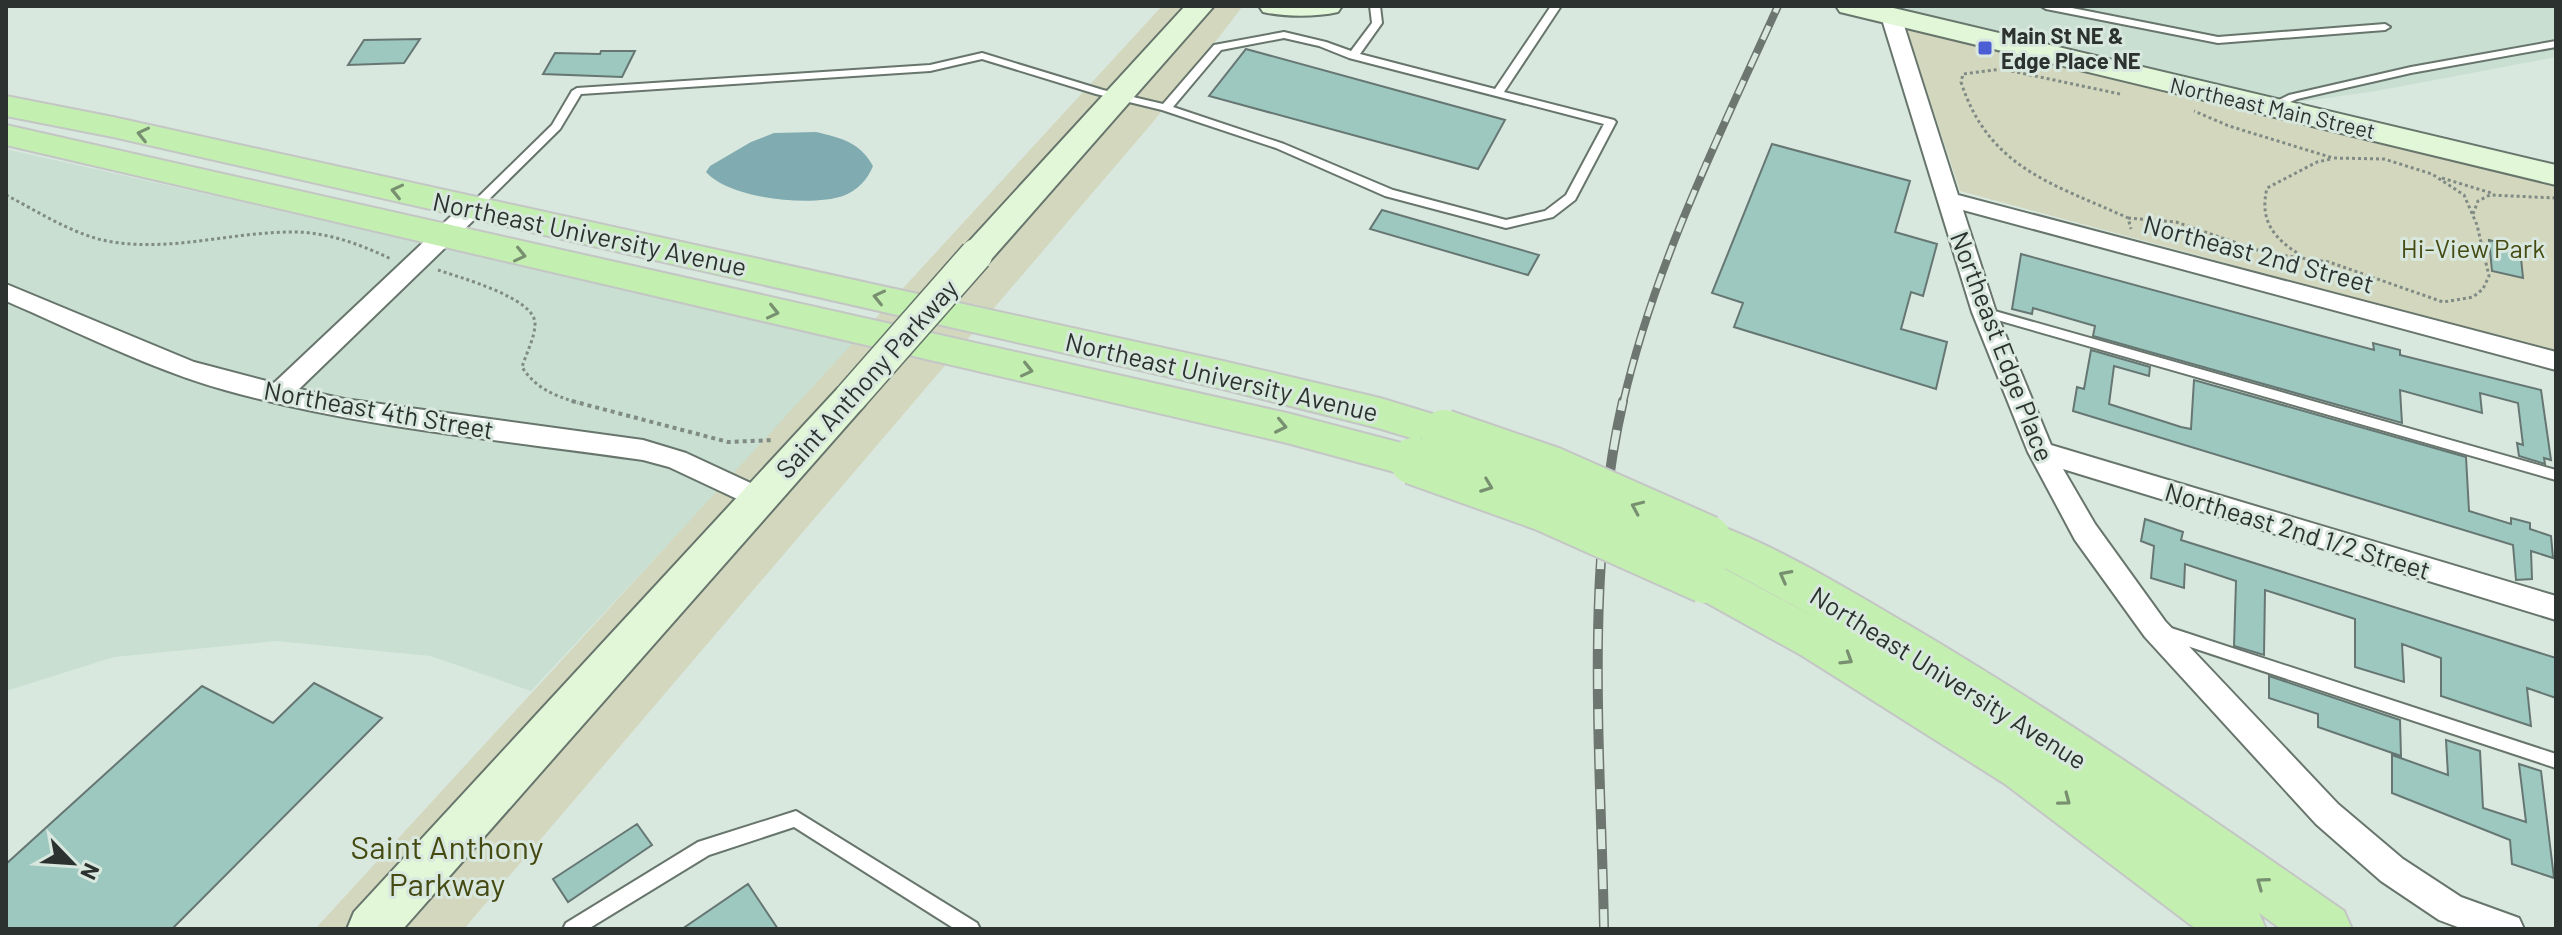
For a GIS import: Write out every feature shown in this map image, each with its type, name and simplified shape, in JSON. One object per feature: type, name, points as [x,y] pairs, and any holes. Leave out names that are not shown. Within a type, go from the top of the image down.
[{"type":"main road","name":"Northeast University Avenue","points":[[6,106],[113,127],[1208,371],[1380,413],[1428,447],[1544,508],[1707,559],[1779,573],[1932,660],[2193,832],[2325,929]]},
{"type":"main road","name":"Northeast University Avenue","points":[[6,135],[447,254],[1287,428],[1428,447]]},
{"type":"main road","name":"Northeast University Avenue","points":[[1707,559],[1817,641],[2022,768],[2239,929]]},
{"type":"main road","points":[[2141,857],[2218,929]]},
{"type":"street","name":"Saint Anthony Parkway","points":[[371,929],[1200,6]]},
{"type":"street","points":[[1273,6],[1328,6]]},
{"type":"street","name":"Northeast Main Street","points":[[1850,6],[1904,14],[2556,175]]},
{"type":"street","name":"Northeast Edge Place","points":[[1904,14],[1947,199],[1984,312],[2041,452],[2085,532],[2155,629],[2327,814],[2392,870],[2451,909],[2507,929]]},
{"type":"street","name":"Northeast 2nd Street","points":[[1947,199],[2556,361]]},
{"type":"street","points":[[278,394],[447,254],[473,208]]},
{"type":"street","name":"Northeast 4th Street","points":[[6,292],[185,368],[278,394],[344,408],[643,450],[677,460],[759,498]]},
{"type":"street","name":"Northeast 2nd 1/2 Street","points":[[2041,452],[2556,608]]},
{"type":"lane","points":[[1353,56],[1377,23],[1375,6]]},
{"type":"lane","points":[[1498,93],[1556,6]]},
{"type":"lane","points":[[2046,6],[2218,40],[2385,27]]},
{"type":"lane","points":[[473,208],[556,127],[577,91],[930,68],[982,56],[1166,108],[1280,146],[1389,193],[1506,224],[1549,214],[1571,197],[1610,122],[1353,56],[1322,44],[1284,35],[1218,47],[1166,108]]},
{"type":"lane","points":[[2271,107],[2293,97],[2411,70],[2556,44]]},
{"type":"lane","points":[[1984,312],[2556,475]]},
{"type":"lane","points":[[2155,629],[2556,761]]},
{"type":"lane","points":[[572,929],[704,848],[796,819],[971,929]]},
{"type":"path","points":[[2131,95],[2002,71],[1972,71],[1963,74],[1961,82],[1983,131],[2016,166],[2048,187],[2100,204],[2128,218],[2176,222],[2250,248],[2344,266],[2443,302],[2473,297],[2483,289],[2489,276],[2477,225],[2464,195],[2432,174]]},
{"type":"path","points":[[2189,109],[2229,126],[2333,158]]},
{"type":"path","points":[[2303,257],[2268,228],[2262,209],[2267,188],[2317,162],[2333,158],[2384,159],[2502,196]]},
{"type":"path","points":[[6,195],[97,239],[164,245],[298,232],[347,239],[384,258]]},
{"type":"path","points":[[2473,217],[2478,201],[2490,195],[2556,198]]},
{"type":"path","points":[[2128,218],[2130,232]]},
{"type":"path","points":[[447,254],[533,316],[534,332],[522,367],[532,382],[547,392],[583,405],[728,442],[775,440]]},
{"type":"shaded area","points":[[1872,6],[2556,6],[2556,57],[2376,91],[2285,104]]},
{"type":"shaded area","points":[[6,149],[858,341],[531,691],[431,656],[276,641],[114,657],[6,691]]},
{"type":"green space","name":"Saint Anthony Parkway","points":[[1162,6],[1243,6],[1153,122],[464,929],[315,929]]},
{"type":"green space","name":"Hi-View Park","points":[[1906,28],[2556,185],[2556,352],[1960,191]]},
{"type":"water","points":[[816,132],[856,146],[873,166],[861,184],[848,194],[811,201],[771,198],[733,189],[706,172],[710,166],[751,142],[774,133]]},
{"type":"building","points":[[420,39],[404,63],[348,65],[364,40]]},
{"type":"building","points":[[1246,49],[1505,120],[1478,169],[1209,96]]},
{"type":"building","points":[[601,51],[635,51],[622,77],[543,74],[555,53],[600,54]]},
{"type":"building","points":[[1772,144],[1910,181],[1895,232],[1937,244],[1923,296],[1911,292],[1901,329],[1947,342],[1936,389],[1734,327],[1743,303],[1712,293]]},
{"type":"building","points":[[1382,210],[1539,255],[1528,275],[1370,229]]},
{"type":"building","points":[[2489,240],[2520,248],[2523,278],[2492,271]]},
{"type":"building","points":[[2021,254],[2374,350],[2373,343],[2400,350],[2400,355],[2541,390],[2551,460],[2544,458],[2545,464],[2519,456],[2517,443],[2523,445],[2518,403],[2480,393],[2482,413],[2400,390],[2402,423],[2093,336],[2095,326],[2033,308],[2032,314],[2012,309]]},
{"type":"building","points":[[2091,350],[2150,367],[2149,376],[2114,366],[2109,404],[2181,427],[2191,429],[2194,380],[2466,457],[2469,511],[2511,524],[2511,518],[2530,523],[2530,529],[2551,536],[2553,558],[2531,551],[2532,579],[2516,580],[2513,545],[2073,411],[2077,387],[2084,389]]},
{"type":"building","points":[[2145,519],[2183,532],[2181,540],[2556,658],[2556,698],[2527,688],[2531,726],[2441,696],[2441,658],[2402,644],[2404,682],[2355,667],[2355,619],[2265,590],[2264,655],[2234,646],[2236,581],[2185,564],[2184,588],[2151,578],[2154,546],[2141,541]]},
{"type":"building","points":[[2269,676],[2400,720],[2401,756],[2318,727],[2318,714],[2269,698]]},
{"type":"building","points":[[314,683],[382,718],[172,929],[6,929],[6,864],[202,686],[273,723]]},
{"type":"building","points":[[2446,740],[2480,751],[2483,808],[2526,822],[2519,764],[2541,771],[2554,878],[2512,864],[2510,840],[2392,793],[2392,755],[2448,775]]},
{"type":"building","points":[[637,824],[652,845],[568,902],[553,879]]},
{"type":"building","points":[[748,884],[778,929],[682,929]]},
{"type":"railway","points":[[1623,403],[1652,301],[1690,201],[1778,6]]},
{"type":"railway","points":[[1604,929],[1598,731],[1599,597],[1611,465],[1623,401]]},
{"type":"place","name":"Main St NE & Edge Place NE","points":[[1985,48]]}]
